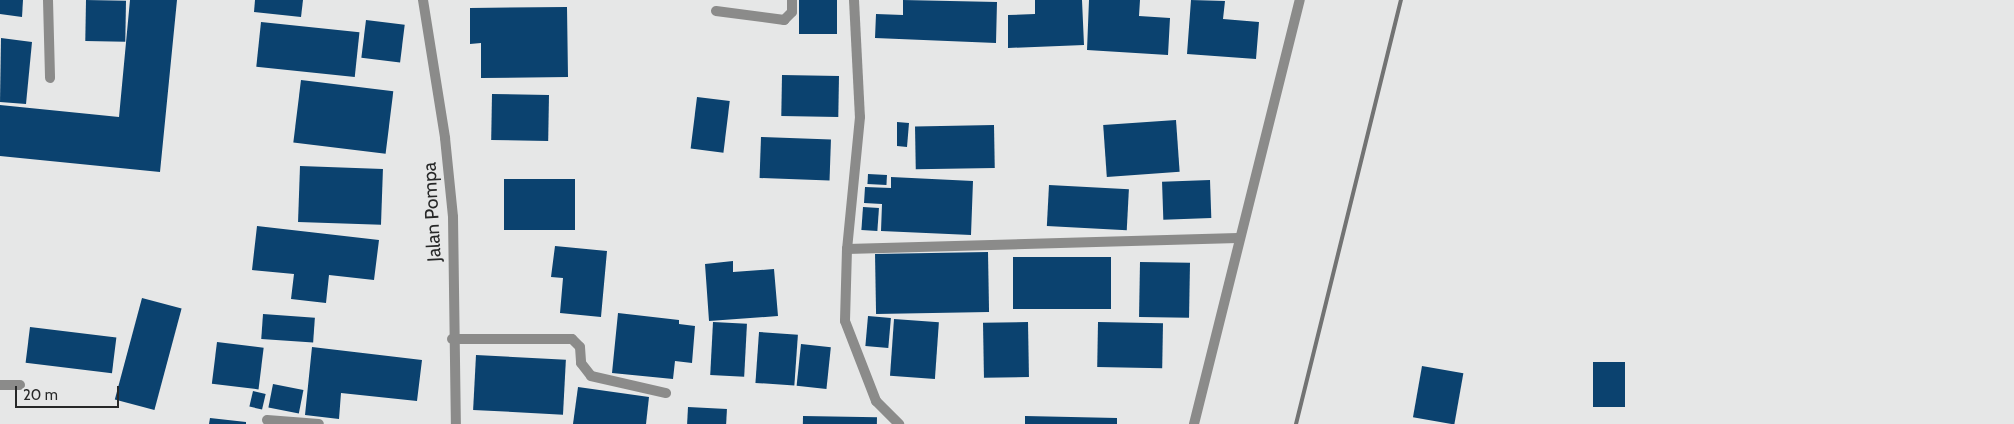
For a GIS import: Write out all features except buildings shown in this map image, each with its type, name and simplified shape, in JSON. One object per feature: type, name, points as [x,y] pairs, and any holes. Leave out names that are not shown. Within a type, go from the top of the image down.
[{"type":"street","points":[[48,0],[50,78]]},
{"type":"street","name":"Jalan Pompa","points":[[423,0],[445,138],[453,217],[452,339],[456,424]]},
{"type":"street","points":[[716,12],[784,20],[792,12],[792,0]]},
{"type":"street","points":[[854,0],[860,117],[847,249],[846,320],[876,401],[898,424]]},
{"type":"street","points":[[1194,424],[1238,238],[1300,0]]},
{"type":"street","points":[[847,249],[1238,238]]},
{"type":"street","points":[[452,339],[572,339],[580,347],[581,363],[591,376],[666,393]]},
{"type":"street","points":[[0,385],[20,385]]},
{"type":"street","points":[[267,420],[318,424]]},
{"type":"railway","points":[[1296,424],[1401,0]]}]
